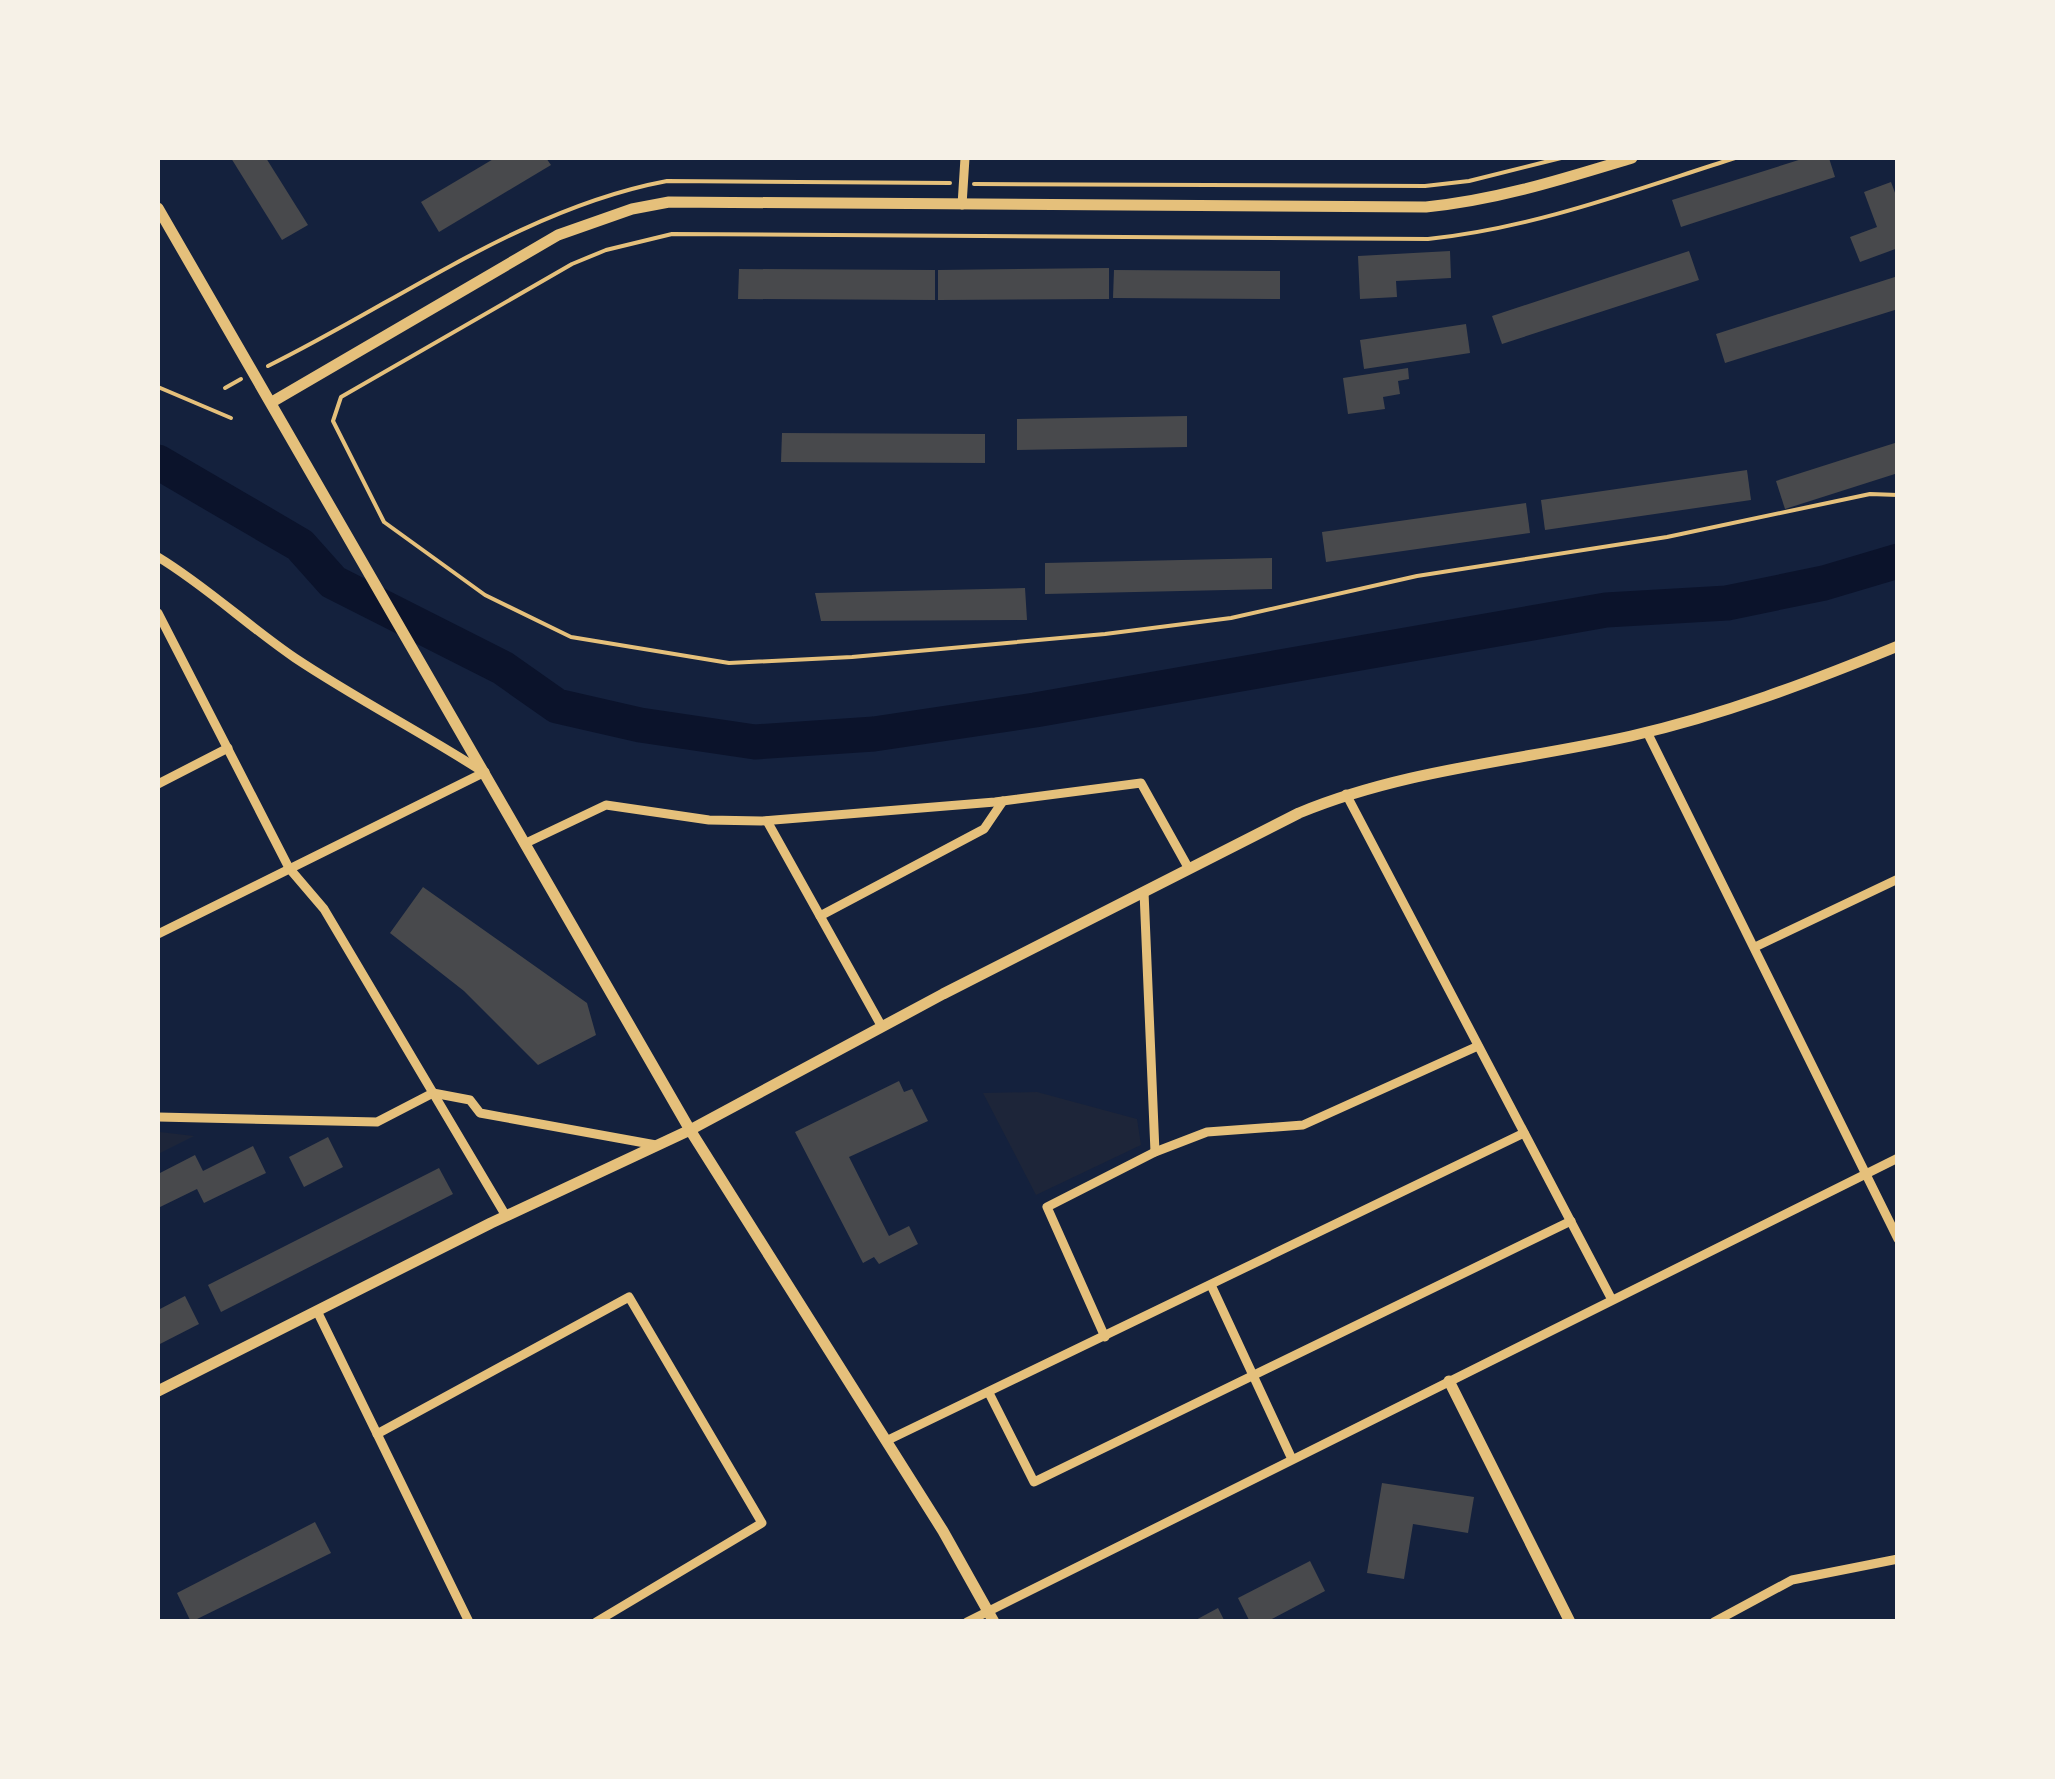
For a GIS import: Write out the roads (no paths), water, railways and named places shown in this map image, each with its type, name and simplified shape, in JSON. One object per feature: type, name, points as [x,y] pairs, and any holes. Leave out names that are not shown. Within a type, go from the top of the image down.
[{"type":"street","points":[[962,205],[965,158]]},
{"type":"street","points":[[272,402],[558,236],[632,210],[669,202],[1426,207],[1472,202],[1543,186],[1632,158]]},
{"type":"street","points":[[158,208],[690,1130],[886,1441],[994,1622]]},
{"type":"street","points":[[158,557],[363,703],[482,767]]},
{"type":"street","points":[[158,613],[162,634],[228,748],[288,868],[324,909],[506,1216]]},
{"type":"street","points":[[158,1391],[506,1216],[690,1130],[882,1026],[1298,813],[1391,781],[1702,718],[1898,646]]},
{"type":"street","points":[[1647,732],[1898,1238]]},
{"type":"street","points":[[158,784],[228,748]]},
{"type":"street","points":[[158,934],[482,767]]},
{"type":"street","points":[[526,844],[606,805],[709,820],[767,821],[1003,801],[1141,784],[1189,869]]},
{"type":"street","points":[[1346,794],[1611,1298]]},
{"type":"street","points":[[820,916],[984,830],[1003,801]]},
{"type":"street","points":[[767,821],[882,1026]]},
{"type":"street","points":[[1756,946],[1898,879]]},
{"type":"street","points":[[1144,892],[1155,1152]]},
{"type":"street","points":[[1104,1337],[1047,1208],[1155,1152],[1207,1132],[1302,1125],[1478,1046]]},
{"type":"street","points":[[158,1117],[378,1122],[433,1093],[470,1100],[480,1113],[656,1146]]},
{"type":"street","points":[[886,1441],[1524,1133]]},
{"type":"street","points":[[967,1622],[1898,1158]]},
{"type":"street","points":[[989,1392],[1034,1482],[1571,1221]]},
{"type":"street","points":[[1211,1284],[1291,1458]]},
{"type":"street","points":[[377,1434],[628,1297],[762,1523],[596,1622]]},
{"type":"street","points":[[316,1311],[469,1622]]},
{"type":"street","points":[[1449,1381],[1570,1622]]},
{"type":"street","points":[[1714,1622],[1792,1580],[1898,1559]]},
{"type":"waterway","points":[[158,462],[300,545],[333,582],[503,668],[557,706],[640,725],[755,742],[874,734],[1035,710],[1606,610],[1727,603],[1824,583],[1898,561]]}]
